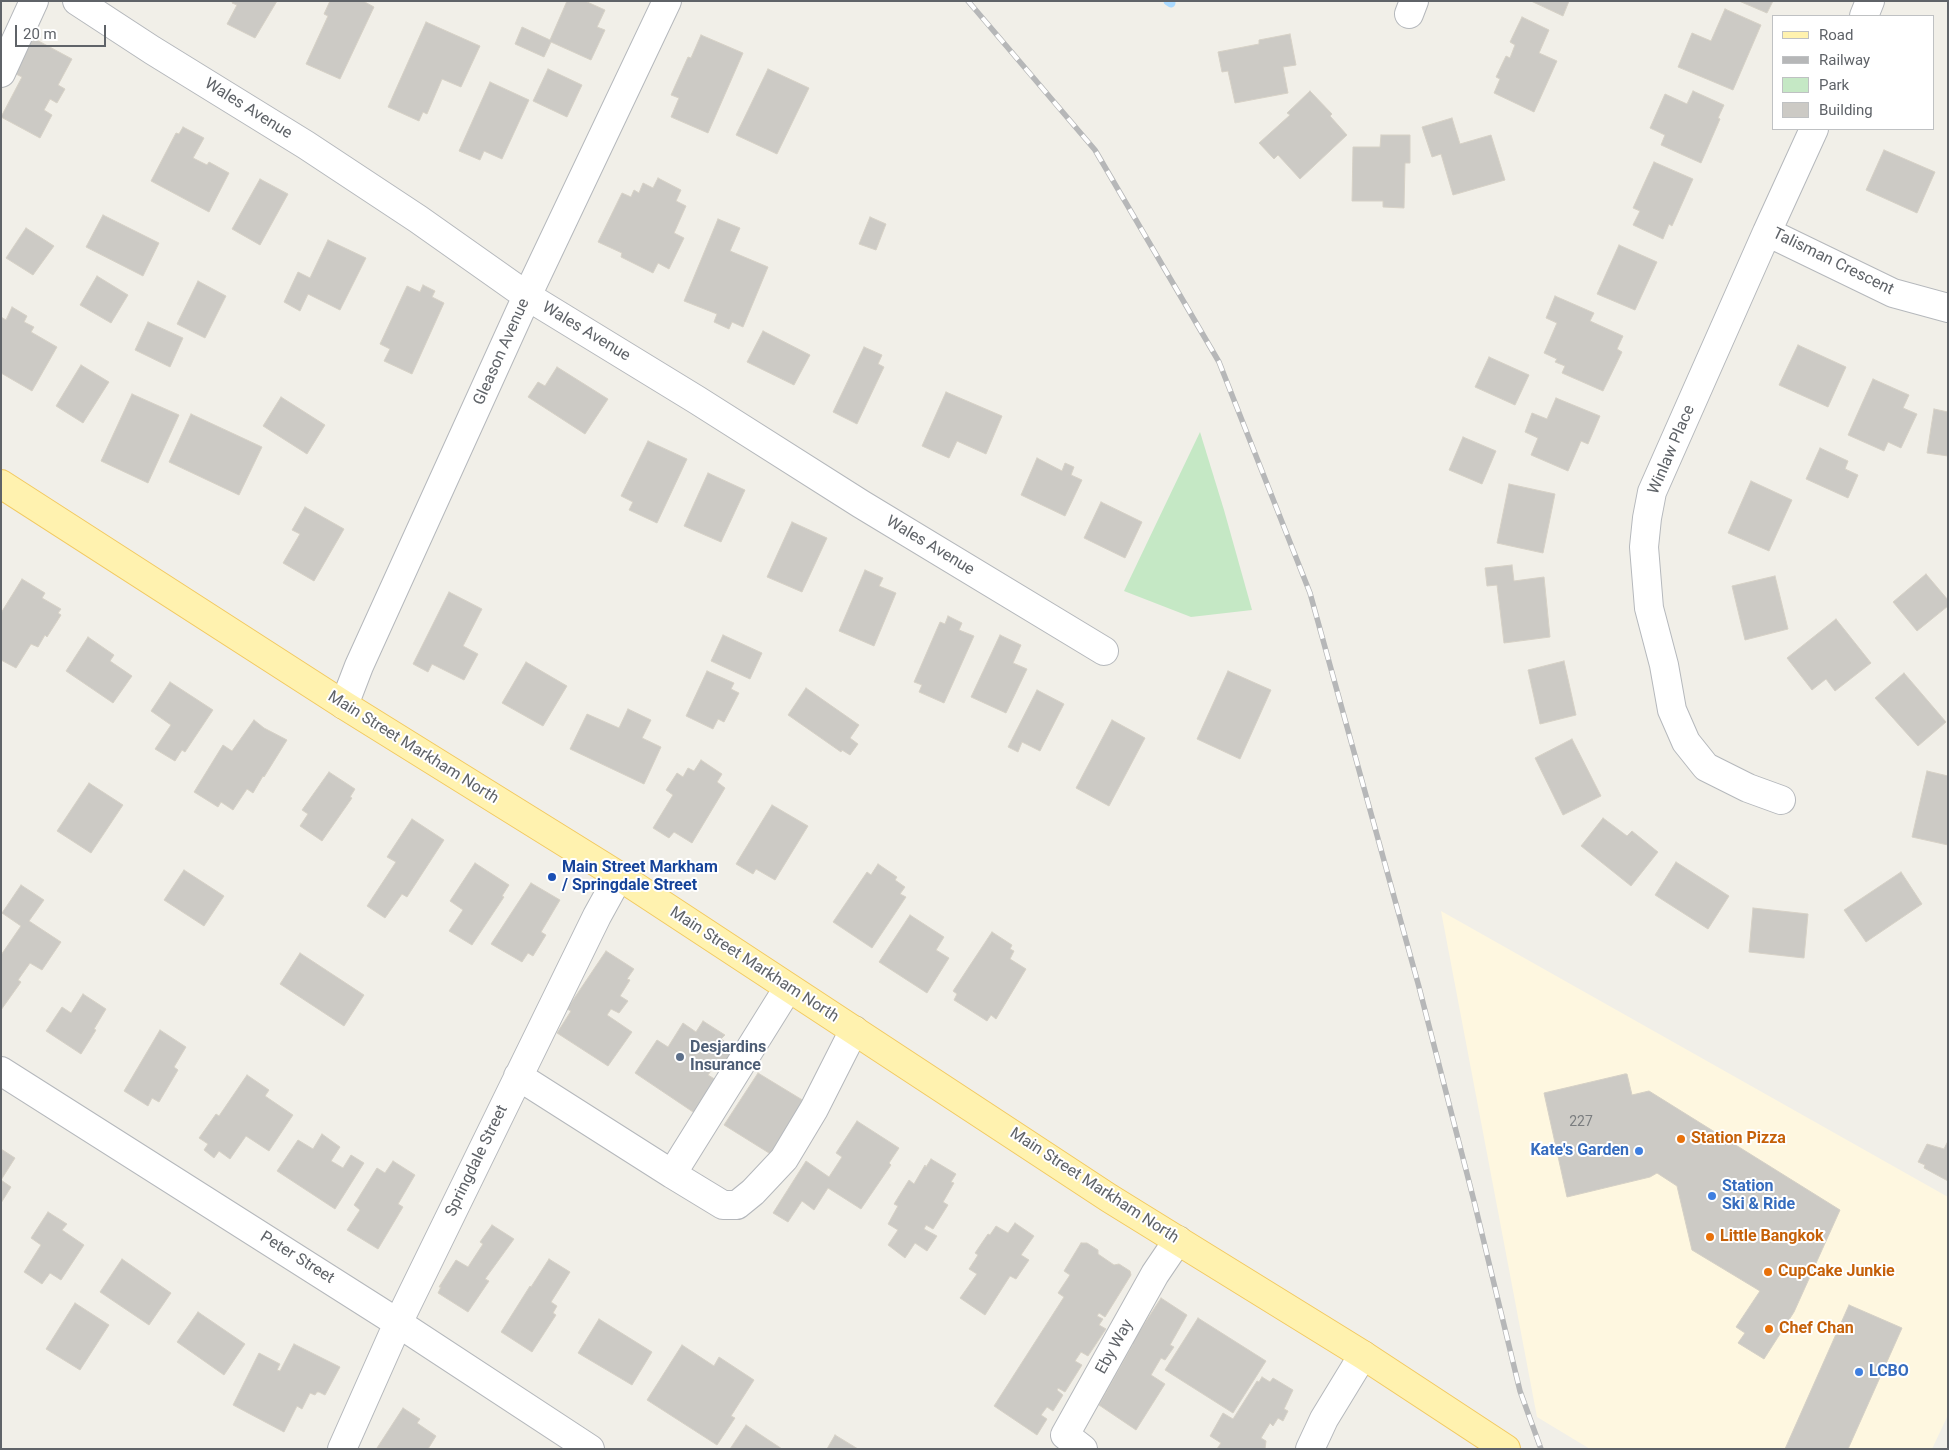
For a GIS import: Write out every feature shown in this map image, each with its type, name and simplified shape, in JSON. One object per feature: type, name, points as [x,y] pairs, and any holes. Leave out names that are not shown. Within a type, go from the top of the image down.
[{"type":"main road","name":"Main Street Markham North","points":[[1,484],[344,705],[618,876],[1109,1198],[1363,1354],[1506,1449]]},
{"type":"street","points":[[1,73],[34,1]]},
{"type":"street","name":"Wales Avenue","points":[[77,1],[152,50],[306,145],[418,219],[527,296],[870,509],[1104,651]]},
{"type":"street","name":"Gleason Avenue","points":[[344,705],[359,666],[527,296],[667,1]]},
{"type":"street","points":[[1864,15],[1870,1]]},
{"type":"street","name":"Talisman Crescent","points":[[1814,130],[1767,232],[1893,293],[1948,308]]},
{"type":"street","name":"Winlaw Place","points":[[1767,232],[1652,492],[1644,547],[1650,608],[1664,665],[1672,710],[1686,742],[1706,767],[1748,788],[1781,800]]},
{"type":"street","name":"Springdale Street","points":[[342,1449],[398,1323],[618,876]]},
{"type":"street","points":[[672,1174],[788,988]]},
{"type":"street","points":[[518,1076],[723,1205],[737,1205],[753,1192],[784,1159],[814,1109],[854,1030]]},
{"type":"street","name":"Peter Street","points":[[1,1071],[398,1323],[590,1449]]},
{"type":"street","name":"Eby Way","points":[[1083,1449],[1065,1436],[1155,1274],[1178,1240]]},
{"type":"street","points":[[1310,1449],[1324,1419],[1363,1354]]},
{"type":"shaded area","points":[[1441,911],[1948,1197],[1948,1415],[1932,1449],[1590,1449],[1537,1417]]},
{"type":"green space","points":[[1200,432],[1252,610],[1191,617],[1124,591]]},
{"type":"building","points":[[233,1],[277,1],[255,38],[227,24],[237,5],[232,3]]},
{"type":"building","points":[[330,1],[363,1],[374,7],[340,79],[306,64],[328,16],[324,14]]},
{"type":"building","points":[[567,1],[585,1],[605,10],[597,27],[605,30],[591,60],[551,42],[544,57],[515,44],[522,27],[550,40]]},
{"type":"building","points":[[1531,1],[1569,1],[1563,16]]},
{"type":"building","points":[[1739,1],[1773,1],[1767,13]]},
{"type":"building","points":[[1725,9],[1761,25],[1733,90],[1678,67],[1692,33],[1711,41]]},
{"type":"building","points":[[1522,17],[1549,30],[1539,53],[1557,61],[1534,112],[1494,93],[1500,79],[1496,77],[1506,56],[1510,58],[1515,45],[1510,42]]},
{"type":"building","points":[[426,22],[480,46],[461,87],[442,79],[427,114],[423,112],[419,121],[388,107]]},
{"type":"building","points":[[1290,34],[1296,65],[1283,67],[1288,93],[1235,103],[1228,71],[1222,72],[1218,52],[1259,44],[1259,40]]},
{"type":"building","points":[[701,35],[743,53],[708,133],[671,117],[679,98],[671,95],[688,57],[691,58]]},
{"type":"building","points":[[33,38],[72,59],[58,85],[65,89],[57,103],[50,99],[44,110],[52,115],[40,138],[1,117],[22,77],[14,73]]},
{"type":"building","points":[[548,69],[582,85],[567,117],[533,101]]},
{"type":"building","points":[[768,69],[809,88],[777,154],[736,135]]},
{"type":"building","points":[[490,82],[529,100],[502,159],[484,151],[480,160],[459,151]]},
{"type":"building","points":[[1310,91],[1332,114],[1330,116],[1347,135],[1300,179],[1278,155],[1274,159],[1259,143],[1290,115],[1287,113]]},
{"type":"building","points":[[1693,91],[1724,105],[1701,163],[1661,145],[1665,135],[1650,128],[1665,94],[1687,104]]},
{"type":"building","points":[[1452,118],[1460,144],[1491,135],[1505,180],[1453,195],[1441,154],[1432,157],[1422,127]]},
{"type":"building","points":[[183,127],[204,138],[193,158],[207,165],[209,162],[229,173],[209,212],[151,181],[176,133],[179,134]]},
{"type":"building","points":[[1381,135],[1410,135],[1410,163],[1405,163],[1404,208],[1383,207],[1383,201],[1352,201],[1353,147],[1380,147]]},
{"type":"building","points":[[1884,150],[1935,172],[1917,213],[1866,190]]},
{"type":"building","points":[[1654,162],[1693,179],[1672,226],[1669,224],[1663,239],[1633,225],[1640,211],[1633,208]]},
{"type":"building","points":[[658,178],[681,190],[676,201],[686,206],[674,233],[684,238],[669,269],[658,263],[653,273],[621,257],[622,253],[598,242],[622,193],[631,197],[634,190],[639,193],[643,183],[653,188]]},
{"type":"building","points":[[260,179],[288,194],[260,245],[232,229]]},
{"type":"building","points":[[103,215],[159,243],[143,276],[86,247]]},
{"type":"building","points":[[870,217],[886,224],[876,250],[859,244]]},
{"type":"building","points":[[718,219],[740,228],[730,251],[768,267],[743,327],[732,322],[729,329],[714,322],[717,314],[684,301]]},
{"type":"building","points":[[26,228],[54,246],[33,275],[6,258]]},
{"type":"building","points":[[328,240],[366,258],[340,310],[308,294],[300,311],[284,302],[298,272],[310,278]]},
{"type":"building","points":[[1619,245],[1657,262],[1635,310],[1597,294]]},
{"type":"building","points":[[97,276],[128,295],[111,323],[80,305]]},
{"type":"building","points":[[198,281],[226,296],[205,338],[177,324]]},
{"type":"building","points":[[423,285],[435,291],[432,297],[444,303],[412,374],[384,361],[390,349],[380,344],[407,286],[420,292]]},
{"type":"building","points":[[1555,296],[1594,313],[1590,321],[1623,336],[1617,349],[1622,352],[1603,391],[1562,373],[1565,366],[1555,362],[1557,359],[1544,353],[1557,323],[1546,318]]},
{"type":"building","points":[[12,307],[27,316],[24,322],[34,327],[31,332],[57,347],[32,391],[1,373],[1,317],[6,320]]},
{"type":"building","points":[[148,322],[183,338],[170,367],[135,350]]},
{"type":"building","points":[[763,331],[810,355],[794,385],[747,362]]},
{"type":"building","points":[[1798,345],[1846,367],[1828,407],[1779,385]]},
{"type":"building","points":[[864,347],[882,355],[878,364],[884,367],[857,424],[833,412]]},
{"type":"building","points":[[1489,357],[1529,375],[1515,405],[1475,387]]},
{"type":"building","points":[[81,365],[109,382],[83,423],[56,406]]},
{"type":"building","points":[[557,367],[608,399],[585,434],[528,397],[538,382],[545,386]]},
{"type":"building","points":[[1873,379],[1909,395],[1903,408],[1917,414],[1901,448],[1888,442],[1884,451],[1848,435]]},
{"type":"building","points":[[946,392],[1002,416],[986,454],[957,441],[949,458],[922,446]]},
{"type":"building","points":[[132,394],[179,415],[148,483],[101,461]]},
{"type":"building","points":[[281,397],[325,425],[307,454],[263,426]]},
{"type":"building","points":[[1556,398],[1600,416],[1588,444],[1581,441],[1568,471],[1531,455],[1538,438],[1525,432],[1532,413],[1547,419]]},
{"type":"building","points":[[1934,409],[1948,412],[1948,456],[1927,453]]},
{"type":"building","points":[[191,414],[262,447],[239,495],[169,462]]},
{"type":"building","points":[[1463,437],[1496,451],[1482,484],[1449,470]]},
{"type":"building","points":[[648,441],[687,459],[657,523],[629,510],[633,502],[621,496]]},
{"type":"building","points":[[1820,448],[1848,461],[1845,469],[1858,475],[1848,498],[1806,479]]},
{"type":"building","points":[[1037,458],[1062,471],[1065,463],[1074,467],[1071,475],[1082,480],[1065,516],[1021,495]]},
{"type":"building","points":[[708,473],[745,490],[721,542],[684,526]]},
{"type":"building","points":[[1751,481],[1792,500],[1769,551],[1728,533]]},
{"type":"building","points":[[1509,484],[1555,494],[1543,553],[1497,543]]},
{"type":"building","points":[[1101,502],[1142,522],[1125,558],[1084,538]]},
{"type":"building","points":[[305,507],[344,529],[314,581],[283,563],[300,534],[292,530]]},
{"type":"building","points":[[792,522],[827,538],[802,592],[767,577]]},
{"type":"building","points":[[1512,565],[1514,581],[1544,577],[1550,637],[1504,643],[1497,585],[1487,586],[1485,568]]},
{"type":"building","points":[[865,570],[883,578],[879,586],[896,593],[874,646],[839,631]]},
{"type":"building","points":[[1926,574],[1948,600],[1948,606],[1917,631],[1893,602]]},
{"type":"building","points":[[1775,576],[1788,629],[1745,640],[1732,586]]},
{"type":"building","points":[[22,579],[45,593],[42,598],[61,609],[58,613],[61,615],[38,647],[31,644],[16,668],[1,660],[1,613]]},
{"type":"building","points":[[449,592],[482,609],[463,646],[478,654],[464,680],[432,664],[428,672],[413,664]]},
{"type":"building","points":[[948,616],[962,623],[959,630],[974,636],[944,703],[919,692],[922,685],[914,682],[940,622],[945,624]]},
{"type":"building","points":[[1836,619],[1871,663],[1835,691],[1826,679],[1812,690],[1787,658]]},
{"type":"building","points":[[723,635],[762,653],[750,679],[711,661]]},
{"type":"building","points":[[1000,635],[1021,645],[1013,663],[1027,669],[1006,713],[971,697]]},
{"type":"building","points":[[88,637],[114,655],[110,661],[132,676],[113,703],[66,671]]},
{"type":"building","points":[[1564,661],[1576,715],[1540,724],[1528,670]]},
{"type":"building","points":[[526,662],[567,686],[543,726],[502,703]]},
{"type":"building","points":[[707,671],[734,683],[731,689],[739,693],[724,722],[718,719],[713,729],[686,716]]},
{"type":"building","points":[[1228,671],[1271,690],[1240,759],[1197,739]]},
{"type":"building","points":[[1904,673],[1946,722],[1918,746],[1875,698]]},
{"type":"building","points":[[170,682],[213,710],[185,752],[182,750],[175,761],[155,749],[171,725],[151,711]]},
{"type":"building","points":[[806,688],[859,725],[850,738],[858,744],[850,755],[842,750],[841,752],[788,715]]},
{"type":"building","points":[[1037,690],[1064,704],[1040,751],[1022,742],[1018,752],[1008,747]]},
{"type":"building","points":[[628,709],[651,720],[642,738],[661,747],[644,784],[570,749],[587,714],[619,728]]},
{"type":"building","points":[[254,720],[264,728],[287,740],[253,793],[247,789],[233,810],[221,802],[218,807],[194,792],[223,745],[232,751]]},
{"type":"building","points":[[1112,720],[1145,738],[1109,806],[1076,788]]},
{"type":"building","points":[[1572,739],[1601,796],[1563,815],[1535,758]]},
{"type":"building","points":[[701,760],[722,774],[717,782],[725,788],[692,843],[674,832],[669,838],[653,828],[673,795],[666,790],[677,773],[683,777],[688,768],[694,771]]},
{"type":"building","points":[[1927,771],[1948,776],[1948,845],[1912,837]]},
{"type":"building","points":[[329,772],[355,789],[350,797],[352,798],[322,841],[300,826],[308,814],[302,810]]},
{"type":"building","points":[[89,783],[123,805],[91,853],[57,831]]},
{"type":"building","points":[[772,805],[808,826],[775,880],[756,869],[753,874],[736,864]]},
{"type":"building","points":[[1603,818],[1627,836],[1632,831],[1658,852],[1631,886],[1581,846]]},
{"type":"building","points":[[412,819],[444,840],[407,897],[402,894],[385,918],[367,906],[396,862],[387,857]]},
{"type":"building","points":[[1676,862],[1729,896],[1708,929],[1655,895]]},
{"type":"building","points":[[475,863],[509,885],[502,896],[504,897],[472,945],[449,931],[463,910],[450,901]]},
{"type":"building","points":[[878,864],[897,877],[895,880],[905,887],[900,894],[906,897],[872,948],[833,922],[867,872],[871,875]]},
{"type":"building","points":[[184,870],[224,896],[204,926],[164,900]]},
{"type":"building","points":[[1901,872],[1922,904],[1866,942],[1844,910]]},
{"type":"building","points":[[531,883],[560,900],[541,932],[546,935],[533,956],[528,953],[522,962],[491,944]]},
{"type":"building","points":[[21,885],[44,900],[29,921],[61,942],[42,970],[30,963],[18,980],[21,982],[1,1010],[1,955],[21,926],[2,913]]},
{"type":"building","points":[[1753,908],[1808,914],[1804,958],[1749,952]]},
{"type":"building","points":[[910,915],[944,937],[936,950],[949,958],[927,993],[879,962]]},
{"type":"building","points":[[992,932],[1012,945],[1010,949],[1014,951],[1010,959],[1026,969],[996,1019],[991,1015],[987,1021],[954,1000],[957,994],[953,991]]},
{"type":"building","points":[[606,951],[634,969],[627,979],[630,980],[620,996],[628,1001],[619,1013],[611,1009],[607,1015],[632,1032],[608,1066],[557,1033],[571,1011],[567,1009]]},
{"type":"building","points":[[300,953],[364,995],[344,1026],[280,984]]},
{"type":"building","points":[[83,994],[106,1009],[81,1054],[46,1031],[62,1007],[71,1013]]},
{"type":"building","points":[[703,1021],[725,1035],[721,1039],[734,1048],[723,1066],[717,1062],[708,1075],[721,1083],[699,1116],[635,1073],[657,1040],[668,1047],[683,1023],[696,1032]]},
{"type":"building","points":[[160,1030],[186,1047],[174,1067],[178,1070],[159,1102],[152,1098],[148,1106],[124,1091]]},
{"type":"building","points":[[758,1073],[809,1104],[777,1158],[724,1125]]},
{"type":"building","points":[[1627,1074],[1632,1095],[1649,1091],[1840,1210],[1794,1312],[1764,1359],[1738,1343],[1745,1333],[1736,1327],[1760,1291],[1692,1250],[1677,1186],[1657,1173],[1650,1177],[1567,1197],[1544,1093]]},
{"type":"building","points":[[247,1075],[269,1090],[265,1096],[293,1115],[269,1151],[246,1136],[230,1159],[219,1151],[214,1158],[204,1150],[208,1144],[199,1138],[216,1114],[219,1116]]},
{"type":"building","points":[[857,1121],[899,1148],[889,1163],[891,1165],[861,1209],[828,1188],[814,1210],[802,1201],[788,1222],[773,1213],[806,1161],[829,1177],[842,1157],[836,1153]]},
{"type":"building","points":[[322,1134],[340,1147],[331,1161],[343,1168],[351,1155],[364,1163],[335,1209],[277,1171],[298,1140],[313,1149]]},
{"type":"building","points":[[1948,1141],[1948,1181],[1924,1168],[1925,1165],[1918,1162],[1927,1144],[1944,1149]]},
{"type":"building","points":[[1,1149],[15,1158],[1,1180]]},
{"type":"building","points":[[931,1159],[956,1174],[951,1182],[954,1183],[943,1202],[948,1205],[933,1229],[926,1225],[924,1229],[937,1236],[927,1251],[915,1243],[905,1258],[888,1245],[898,1230],[888,1224],[898,1206],[894,1204],[909,1180],[914,1184],[925,1165],[926,1167]]},
{"type":"building","points":[[393,1161],[415,1175],[398,1204],[403,1207],[378,1249],[347,1230],[360,1210],[354,1205],[377,1168],[385,1173]]},
{"type":"building","points":[[1,1180],[11,1187],[1,1203]]},
{"type":"building","points":[[48,1212],[67,1224],[62,1230],[84,1245],[61,1280],[50,1273],[42,1284],[24,1272],[41,1245],[31,1238]]},
{"type":"building","points":[[1015,1223],[1034,1236],[1021,1255],[1029,1260],[1016,1279],[1010,1276],[985,1315],[960,1298],[977,1274],[969,1269],[978,1255],[975,1253],[996,1226],[1008,1233]]},
{"type":"building","points":[[492,1225],[514,1239],[485,1279],[489,1281],[468,1312],[438,1293],[441,1287],[439,1287],[456,1260],[468,1267],[483,1244],[480,1242]]},
{"type":"building","points":[[1081,1243],[1087,1243],[1098,1250],[1098,1254],[1114,1265],[1119,1264],[1130,1271],[1131,1275],[1105,1317],[1099,1313],[1097,1316],[1103,1319],[1099,1325],[1106,1329],[1088,1356],[1081,1352],[1075,1361],[1082,1365],[1065,1392],[1058,1388],[1057,1390],[1063,1395],[1053,1411],[1047,1407],[1041,1415],[1047,1419],[1037,1435],[994,1406],[1064,1297],[1058,1293],[1070,1275],[1064,1271]]},
{"type":"building","points":[[122,1259],[171,1293],[149,1325],[100,1292]]},
{"type":"building","points":[[549,1259],[570,1272],[551,1302],[557,1306],[553,1313],[556,1315],[532,1352],[501,1332]]},
{"type":"building","points":[[1161,1298],[1187,1315],[1170,1345],[1174,1347],[1165,1360],[1161,1358],[1151,1375],[1165,1384],[1136,1430],[1099,1405],[1132,1343]]},
{"type":"building","points":[[75,1303],[109,1325],[80,1370],[46,1349]]},
{"type":"building","points":[[1849,1305],[1902,1328],[1848,1449],[1785,1449]]},
{"type":"building","points":[[198,1312],[245,1344],[224,1375],[177,1342]]},
{"type":"building","points":[[1198,1318],[1266,1361],[1233,1413],[1165,1370]]},
{"type":"building","points":[[599,1319],[652,1352],[632,1385],[578,1353]]},
{"type":"building","points":[[294,1344],[340,1367],[325,1395],[319,1392],[315,1395],[310,1393],[302,1409],[297,1406],[284,1432],[233,1405],[259,1353],[280,1364],[277,1370],[280,1371]]},
{"type":"building","points":[[682,1345],[714,1366],[719,1357],[754,1380],[731,1416],[735,1418],[717,1445],[647,1400]]},
{"type":"building","points":[[1262,1377],[1270,1382],[1273,1378],[1293,1390],[1284,1409],[1288,1411],[1283,1421],[1278,1418],[1273,1426],[1270,1423],[1261,1438],[1266,1441],[1265,1449],[1217,1449],[1221,1443],[1210,1436],[1223,1413],[1233,1419],[1257,1381],[1259,1382]]},
{"type":"building","points":[[403,1408],[420,1419],[417,1423],[436,1436],[428,1449],[377,1448]]},
{"type":"building","points":[[746,1425],[782,1449],[730,1449]]},
{"type":"building","points":[[835,1435],[858,1449],[827,1449]]},
{"type":"railway","points":[[968,1],[1095,150],[1219,362],[1310,593],[1419,987],[1520,1391],[1541,1449]]},
{"type":"place","name":"Main Street Markham / Springdale Street","points":[[552,877]]},
{"type":"place","name":"Desjardins Insurance","points":[[680,1057]]},
{"type":"place","name":"Station Pizza","points":[[1681,1139]]},
{"type":"place","name":"Kate's Garden","points":[[1639,1151]]},
{"type":"place","name":"Station Ski & Ride","points":[[1712,1196]]},
{"type":"place","name":"Little Bangkok","points":[[1710,1237]]},
{"type":"place","name":"CupCake Junkie","points":[[1768,1272]]},
{"type":"place","name":"Chef Chan","points":[[1769,1329]]},
{"type":"place","name":"LCBO","points":[[1859,1372]]}]
